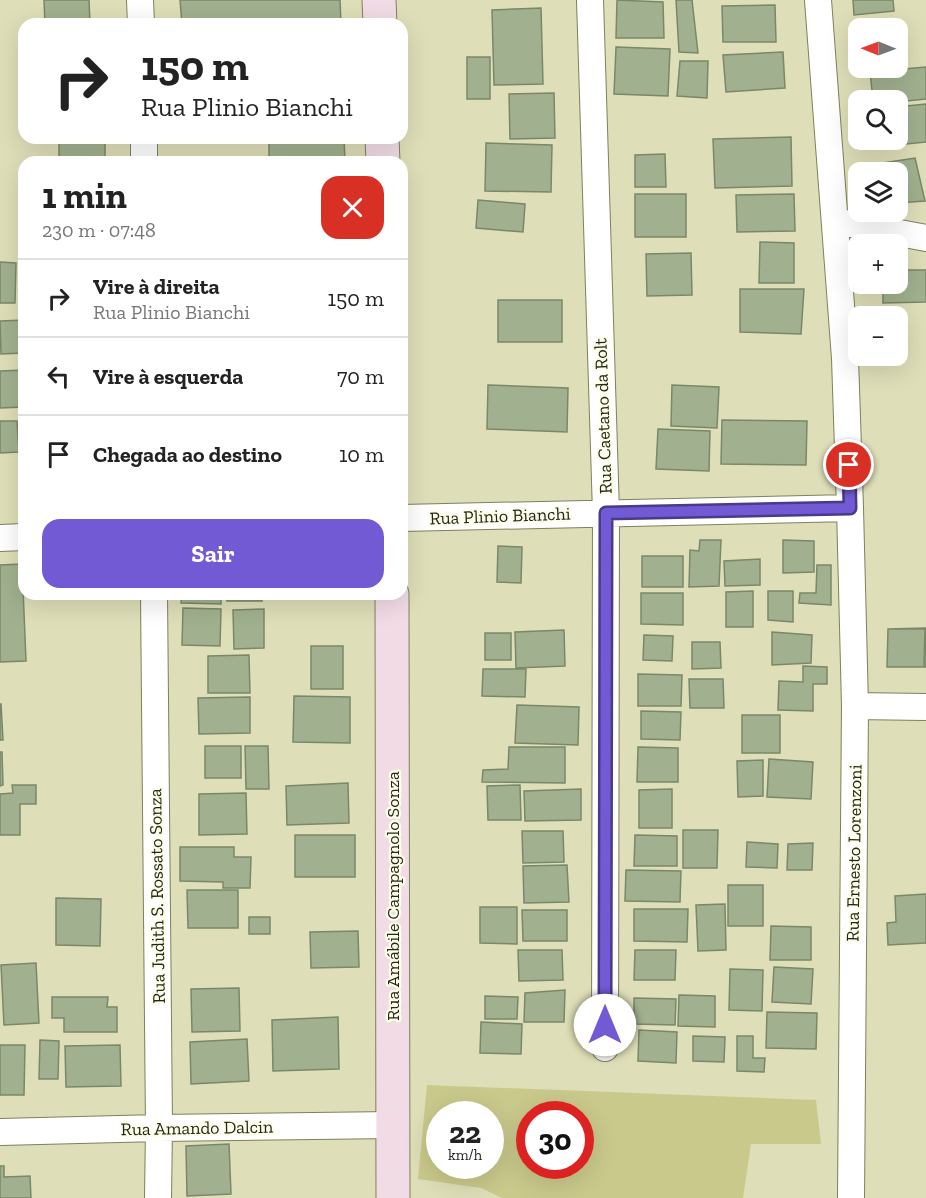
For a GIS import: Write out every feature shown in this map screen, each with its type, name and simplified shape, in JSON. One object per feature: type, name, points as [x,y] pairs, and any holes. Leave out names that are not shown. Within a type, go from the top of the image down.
[{"type":"street","points":[[140,0],[141,18]]},
{"type":"street","points":[[380,0],[380,18]]},
{"type":"street","name":"Rua Caetano da Rolt","points":[[590,0],[606,513],[605,1048]]},
{"type":"street","name":"Rua Ernesto Lorenzoni","points":[[818,0],[845,358],[850,508],[855,706],[851,1198]]},
{"type":"street","points":[[835,221],[926,238]]},
{"type":"street","name":"Rua Plinio Bianchi","points":[[408,518],[850,508]]},
{"type":"street","points":[[0,538],[18,537]]},
{"type":"street","name":"Rua Judith S. Rossato Sonza","points":[[154,600],[158,1198]]},
{"type":"street","name":"Rua Amábile Campagnolo Sonza","points":[[392,600],[393,1198]]},
{"type":"street","points":[[855,706],[926,707]]},
{"type":"street","name":"Rua Amando Dalcin","points":[[0,1132],[393,1125]]},
{"type":"green space","points":[[427,1085],[816,1100],[821,1144],[751,1144],[743,1198],[502,1198],[481,1188],[418,1179]]},
{"type":"building","points":[[44,0],[89,0],[90,18],[45,18]]},
{"type":"building","points":[[180,0],[340,0],[341,18],[182,18]]},
{"type":"building","points":[[617,0],[663,2],[664,38],[616,38]]},
{"type":"building","points":[[676,0],[692,0],[698,53],[679,52]]},
{"type":"building","points":[[853,0],[893,0],[894,11],[854,15]]},
{"type":"building","points":[[775,5],[776,42],[723,42],[722,6]]},
{"type":"building","points":[[541,8],[543,84],[494,85],[492,10]]},
{"type":"building","points":[[616,47],[670,49],[668,96],[614,94]]},
{"type":"building","points":[[783,52],[785,88],[726,92],[723,55]]},
{"type":"building","points":[[467,57],[490,57],[490,99],[467,99]]},
{"type":"building","points":[[680,61],[708,61],[707,98],[677,96]]},
{"type":"building","points":[[926,67],[926,99],[908,101],[908,90],[872,90],[871,78],[908,78],[908,69]]},
{"type":"building","points":[[554,93],[555,138],[510,139],[509,94]]},
{"type":"building","points":[[926,104],[926,142],[908,144],[908,106]]},
{"type":"building","points":[[791,137],[792,186],[715,188],[713,139]]},
{"type":"building","points":[[486,143],[552,145],[551,192],[485,191]]},
{"type":"building","points":[[59,144],[105,144],[105,156],[59,156]]},
{"type":"building","points":[[269,144],[344,144],[345,156],[269,156]]},
{"type":"building","points":[[665,154],[666,187],[635,187],[635,155]]},
{"type":"building","points":[[915,158],[925,201],[908,202],[908,162],[889,162]]},
{"type":"building","points":[[635,194],[686,194],[686,237],[635,237]]},
{"type":"building","points":[[794,194],[795,231],[737,232],[736,195]]},
{"type":"building","points":[[478,200],[525,204],[523,232],[476,228]]},
{"type":"building","points":[[760,242],[794,243],[794,283],[759,283]]},
{"type":"building","points":[[691,253],[692,295],[647,296],[646,254]]},
{"type":"building","points":[[0,262],[16,263],[15,303],[0,303]]},
{"type":"building","points":[[908,270],[926,270],[926,302],[883,303],[883,294],[908,294]]},
{"type":"building","points":[[740,289],[804,289],[801,334],[740,332]]},
{"type":"building","points":[[498,300],[562,300],[562,342],[498,342]]},
{"type":"building","points":[[18,320],[18,353],[1,354],[0,321]]},
{"type":"building","points":[[18,370],[18,407],[0,408],[0,371]]},
{"type":"building","points":[[488,385],[568,388],[567,432],[487,429]]},
{"type":"building","points":[[672,385],[719,387],[717,428],[671,426]]},
{"type":"building","points":[[722,420],[807,421],[806,465],[721,464]]},
{"type":"building","points":[[0,421],[17,421],[18,452],[0,453]]},
{"type":"building","points":[[658,429],[710,431],[709,471],[656,469]]},
{"type":"building","points":[[700,540],[721,540],[719,586],[689,587],[690,550],[699,551]]},
{"type":"building","points":[[783,540],[814,541],[814,572],[783,573]]},
{"type":"building","points":[[498,546],[522,547],[521,583],[497,582]]},
{"type":"building","points":[[642,556],[683,556],[683,587],[642,587]]},
{"type":"building","points":[[760,559],[760,585],[725,586],[724,561]]},
{"type":"building","points":[[18,564],[18,600],[23,600],[26,661],[0,662],[0,565]]},
{"type":"building","points":[[817,565],[831,565],[831,605],[799,603],[800,593],[816,593]]},
{"type":"building","points":[[753,591],[753,627],[726,627],[726,592]]},
{"type":"building","points":[[768,591],[793,591],[793,622],[768,620]]},
{"type":"building","points":[[641,593],[683,593],[683,625],[641,624]]},
{"type":"building","points":[[181,600],[221,600],[221,604],[181,603]]},
{"type":"building","points":[[227,600],[262,600],[262,601]]},
{"type":"building","points":[[183,608],[221,609],[220,646],[182,645]]},
{"type":"building","points":[[264,609],[264,648],[234,649],[233,610]]},
{"type":"building","points":[[926,628],[926,667],[887,667],[888,629]]},
{"type":"building","points":[[888,629],[925,629],[924,667],[887,667]]},
{"type":"building","points":[[564,630],[565,666],[516,668],[515,632]]},
{"type":"building","points":[[772,632],[812,635],[811,663],[772,665]]},
{"type":"building","points":[[485,633],[511,633],[511,660],[485,660]]},
{"type":"building","points":[[644,635],[673,636],[672,661],[643,660]]},
{"type":"building","points":[[692,642],[720,642],[721,668],[692,669]]},
{"type":"building","points":[[311,646],[343,646],[343,689],[311,689]]},
{"type":"building","points":[[249,655],[250,693],[208,693],[208,656]]},
{"type":"building","points":[[803,666],[827,667],[827,684],[813,684],[813,711],[778,710],[779,681],[803,682]]},
{"type":"building","points":[[483,669],[526,669],[525,697],[482,696]]},
{"type":"building","points":[[638,674],[682,675],[681,706],[638,706]]},
{"type":"building","points":[[689,679],[723,679],[724,708],[690,708]]},
{"type":"building","points":[[294,696],[350,697],[350,743],[293,742]]},
{"type":"building","points":[[250,697],[250,733],[199,734],[198,698]]},
{"type":"building","points":[[1,704],[3,740],[0,740]]},
{"type":"building","points":[[517,705],[579,707],[578,745],[515,743]]},
{"type":"building","points":[[641,711],[681,712],[680,740],[641,739]]},
{"type":"building","points":[[742,715],[780,715],[780,753],[742,753]]},
{"type":"building","points":[[205,746],[241,746],[241,778],[205,778]]},
{"type":"building","points":[[245,746],[268,746],[269,789],[246,789]]},
{"type":"building","points":[[509,747],[565,747],[565,783],[482,782],[483,770],[508,769]]},
{"type":"building","points":[[638,747],[678,748],[678,782],[637,782]]},
{"type":"building","points":[[0,752],[2,752],[3,785],[0,786]]},
{"type":"building","points":[[769,759],[813,762],[811,799],[767,797]]},
{"type":"building","points":[[763,760],[763,796],[738,797],[737,761]]},
{"type":"building","points":[[348,783],[349,823],[287,825],[286,786]]},
{"type":"building","points":[[12,785],[36,785],[36,804],[20,804],[20,835],[0,835],[0,794],[13,793]]},
{"type":"building","points":[[520,785],[521,820],[488,820],[487,786]]},
{"type":"building","points":[[581,789],[581,820],[525,821],[524,791]]},
{"type":"building","points":[[672,789],[672,828],[639,828],[639,790]]},
{"type":"building","points":[[246,793],[247,834],[199,835],[199,794]]},
{"type":"building","points":[[683,830],[718,830],[717,868],[683,868]]},
{"type":"building","points":[[522,831],[563,831],[564,862],[523,863]]},
{"type":"building","points":[[295,835],[355,835],[355,877],[295,877]]},
{"type":"building","points":[[635,835],[677,836],[677,866],[634,866]]},
{"type":"building","points":[[747,842],[778,844],[777,868],[746,867]]},
{"type":"building","points":[[813,843],[812,870],[787,870],[788,844]]},
{"type":"building","points":[[180,847],[234,847],[234,857],[251,857],[250,888],[223,888],[223,882],[180,881]]},
{"type":"building","points":[[567,865],[569,902],[524,903],[523,866]]},
{"type":"building","points":[[626,870],[681,871],[680,902],[625,901]]},
{"type":"building","points":[[728,885],[763,885],[763,926],[728,926]]},
{"type":"building","points":[[187,890],[238,890],[238,928],[188,928]]},
{"type":"building","points":[[926,894],[926,943],[888,945],[887,923],[896,922],[895,896]]},
{"type":"building","points":[[56,898],[101,899],[100,946],[56,945]]},
{"type":"building","points":[[725,904],[726,950],[698,951],[696,905]]},
{"type":"building","points":[[480,907],[517,907],[517,944],[480,943]]},
{"type":"building","points":[[634,909],[688,909],[687,942],[634,941]]},
{"type":"building","points":[[522,910],[567,910],[567,941],[523,941]]},
{"type":"building","points":[[249,917],[270,917],[270,934],[249,934]]},
{"type":"building","points":[[771,926],[811,927],[811,960],[770,960]]},
{"type":"building","points":[[358,931],[359,967],[311,968],[310,932]]},
{"type":"building","points":[[518,950],[562,950],[563,980],[519,981]]},
{"type":"building","points":[[635,950],[676,950],[675,980],[634,980]]},
{"type":"building","points":[[36,963],[39,1023],[4,1025],[1,965]]},
{"type":"building","points":[[774,967],[813,969],[811,1004],[772,1002]]},
{"type":"building","points":[[730,969],[763,970],[762,1011],[729,1010]]},
{"type":"building","points":[[239,988],[240,1031],[192,1032],[191,989]]},
{"type":"building","points":[[565,990],[564,1022],[524,1022],[525,993]]},
{"type":"building","points":[[679,995],[715,996],[715,1027],[678,1026]]},
{"type":"building","points":[[485,996],[518,997],[517,1019],[485,1019]]},
{"type":"building","points":[[52,997],[108,997],[107,1007],[117,1007],[117,1032],[64,1032],[64,1018],[52,1018]]},
{"type":"building","points":[[634,998],[676,999],[675,1025],[634,1024]]},
{"type":"building","points":[[767,1012],[817,1013],[816,1049],[766,1048]]},
{"type":"building","points":[[338,1017],[339,1069],[273,1071],[272,1020]]},
{"type":"building","points":[[481,1022],[522,1024],[521,1054],[480,1053]]},
{"type":"building","points":[[639,1030],[677,1032],[676,1063],[638,1061]]},
{"type":"building","points":[[693,1036],[725,1037],[724,1062],[693,1061]]},
{"type":"building","points":[[737,1036],[753,1036],[753,1058],[765,1058],[764,1072],[737,1071]]},
{"type":"building","points":[[247,1039],[249,1081],[191,1084],[190,1042]]},
{"type":"building","points":[[40,1040],[59,1041],[58,1079],[39,1079]]},
{"type":"building","points":[[0,1045],[25,1045],[24,1095],[0,1095]]},
{"type":"building","points":[[120,1045],[121,1086],[66,1087],[65,1046]]},
{"type":"building","points":[[229,1144],[231,1194],[187,1196],[186,1146]]},
{"type":"building","points":[[0,1166],[4,1166],[4,1177],[30,1176],[31,1198],[0,1198]]},
{"type":"route","points":[[605,1025],[606,513],[850,508],[849,465]]}]
